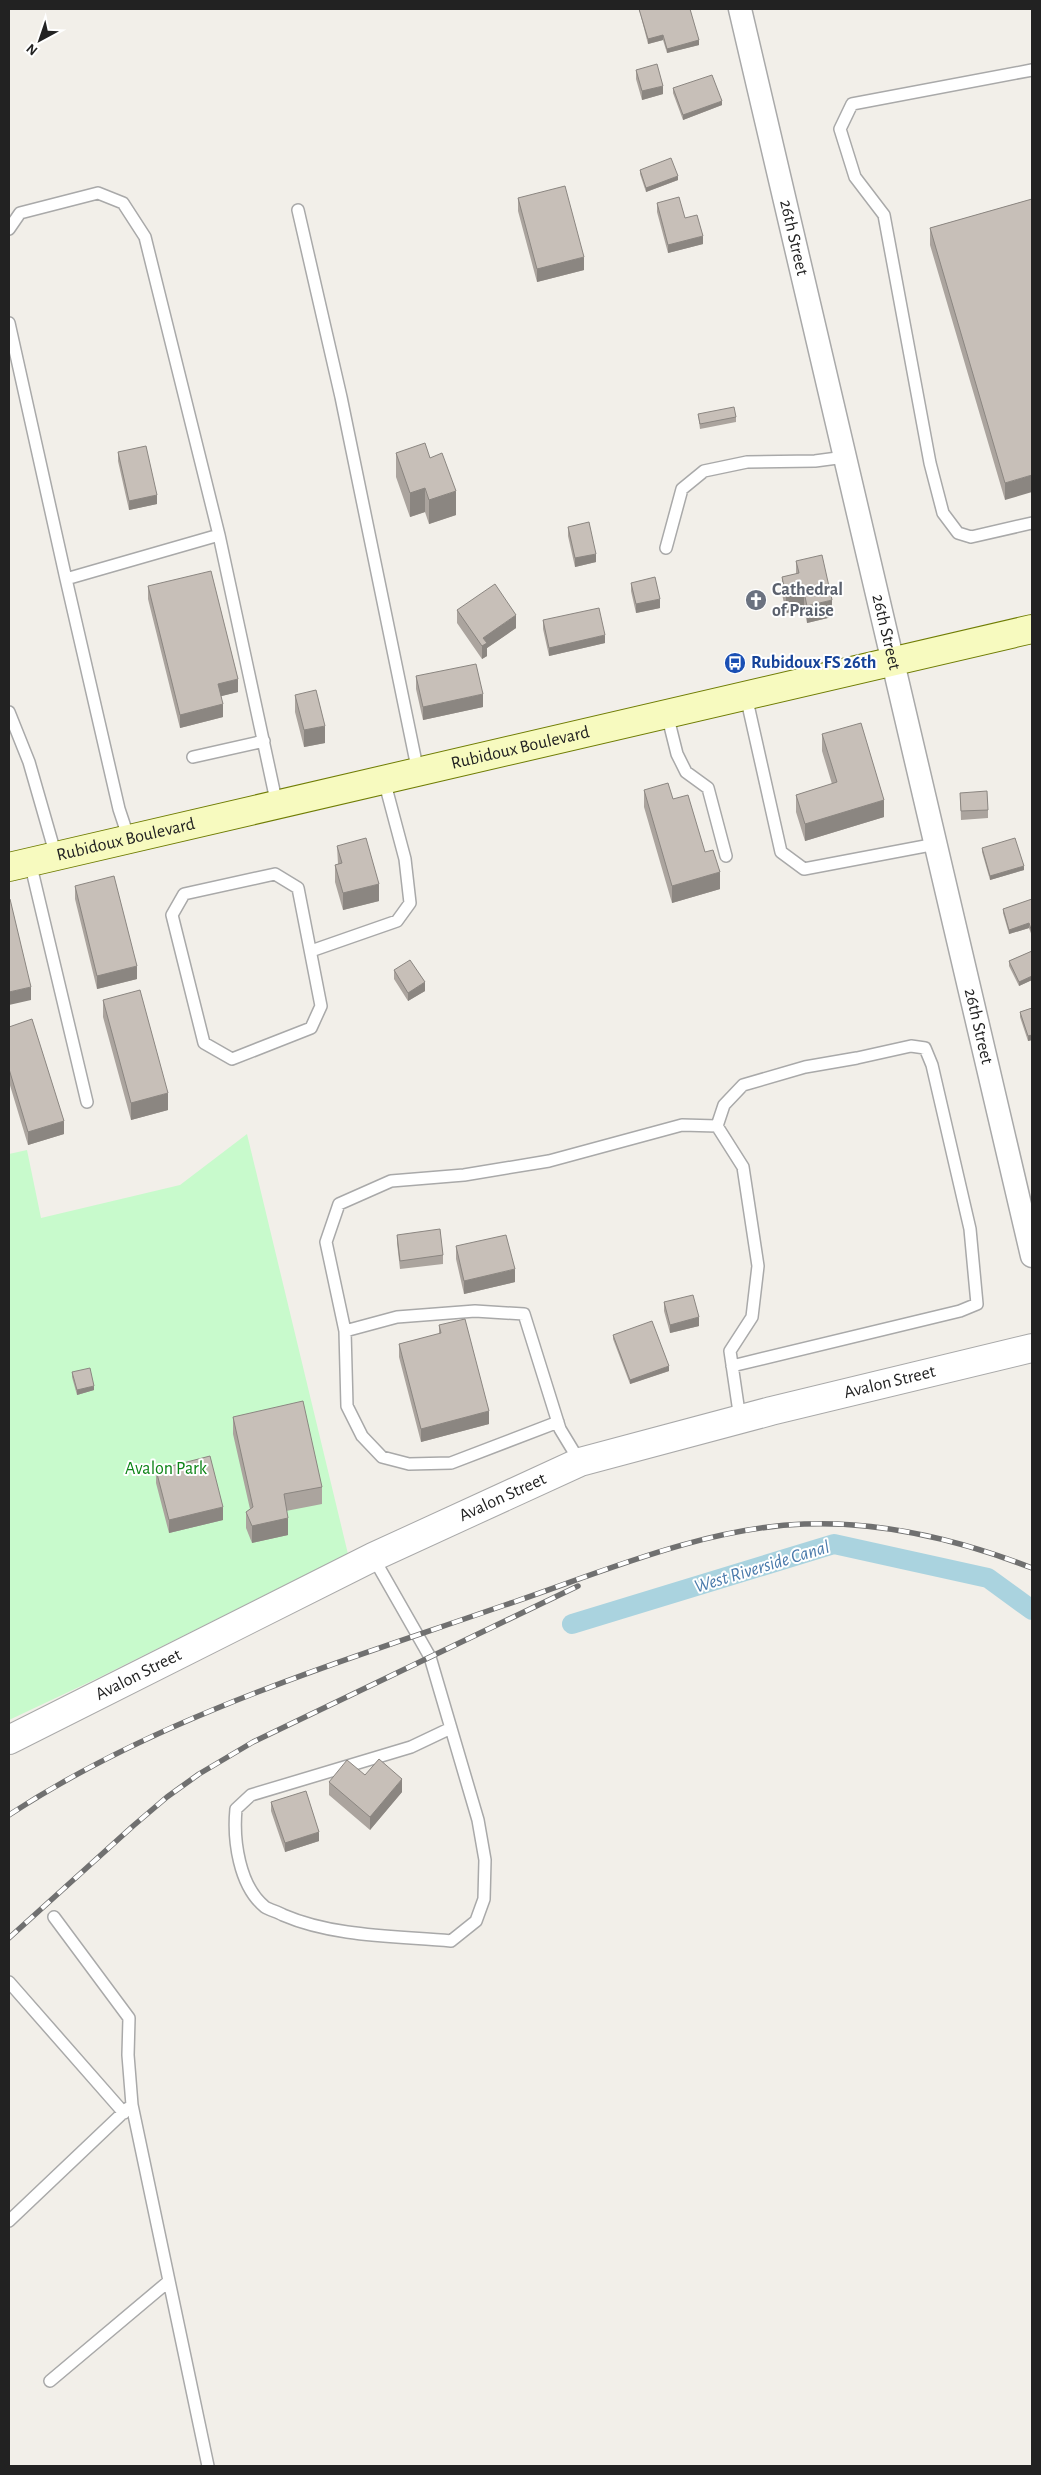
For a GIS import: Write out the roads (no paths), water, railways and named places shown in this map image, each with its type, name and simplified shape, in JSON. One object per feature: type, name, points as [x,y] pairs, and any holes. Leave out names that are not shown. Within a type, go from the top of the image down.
[{"type":"main road","name":"Rubidoux Boulevard","points":[[19,865],[1032,629]]},
{"type":"street","name":"26th Street","points":[[742,10],[1032,1256]]},
{"type":"street","name":"Avalon Street","points":[[9,1740],[373,1558],[580,1462],[740,1419],[1032,1348]]},
{"type":"lane","points":[[1032,70],[852,104],[840,129],[855,178],[884,215],[930,463],[943,513],[958,533],[971,536],[1032,523]]},
{"type":"lane","points":[[9,229],[20,213],[98,193],[123,203],[146,237],[219,535],[277,805]]},
{"type":"lane","points":[[298,210],[341,397],[418,772]]},
{"type":"lane","points":[[9,323],[119,809],[129,839]]},
{"type":"lane","points":[[666,548],[682,489],[704,471],[747,462],[815,461],[845,457]]},
{"type":"lane","points":[[66,579],[219,535]]},
{"type":"lane","points":[[746,696],[781,852],[804,869],[936,844]]},
{"type":"lane","points":[[9,712],[28,762],[56,856]]},
{"type":"lane","points":[[667,714],[676,754],[686,772],[708,788],[726,856]]},
{"type":"lane","points":[[193,757],[264,742]]},
{"type":"lane","points":[[311,951],[397,921],[410,902],[406,859],[384,780]]},
{"type":"lane","points":[[19,865],[87,1102]]},
{"type":"lane","points":[[276,874],[298,888],[311,951],[321,1006],[311,1028],[232,1059],[204,1043],[172,915],[184,894],[276,874]]},
{"type":"lane","points":[[717,1126],[724,1105],[743,1085],[805,1067],[911,1046],[925,1048],[932,1064],[970,1230],[978,1304],[960,1311],[732,1366]]},
{"type":"lane","points":[[558,1422],[451,1463],[409,1464],[382,1457],[362,1436],[348,1406],[345,1331],[326,1242],[339,1204],[391,1181],[464,1175],[549,1161],[682,1125],[717,1126]]},
{"type":"lane","points":[[717,1126],[743,1167],[758,1266],[752,1317],[730,1351],[740,1419]]},
{"type":"lane","points":[[345,1331],[397,1317],[475,1311],[524,1314],[558,1422],[580,1462]]},
{"type":"lane","points":[[373,1558],[430,1657],[451,1728],[478,1820],[485,1860],[484,1899],[476,1921],[451,1941],[360,1933],[302,1923],[266,1907],[245,1881],[234,1827],[236,1809],[251,1795],[411,1747],[451,1728]]},
{"type":"lane","points":[[54,1917],[129,2018],[128,2109],[169,2281],[208,2466]]},
{"type":"lane","points":[[9,1982],[128,2109]]},
{"type":"lane","points":[[9,2221],[128,2109]]},
{"type":"lane","points":[[50,2381],[169,2281]]},
{"type":"waterway","name":"West Riverside Canal","points":[[572,1624],[834,1544],[988,1578],[1032,1610]]},
{"type":"railway","points":[[9,1815],[67,1780],[126,1749],[250,1695],[313,1671],[614,1566],[690,1543],[766,1527],[804,1524],[862,1526],[891,1529],[949,1541],[1032,1568]]},
{"type":"railway","points":[[9,1938],[133,1826],[167,1797],[199,1774],[253,1742],[578,1586]]},
{"type":"place","name":"Cathedral of Praise","points":[[756,600]]},
{"type":"place","name":"Rubidoux FS 26th","points":[[735,663]]},
{"type":"park label","name":"Avalon Park","points":[[166,1469]]}]
